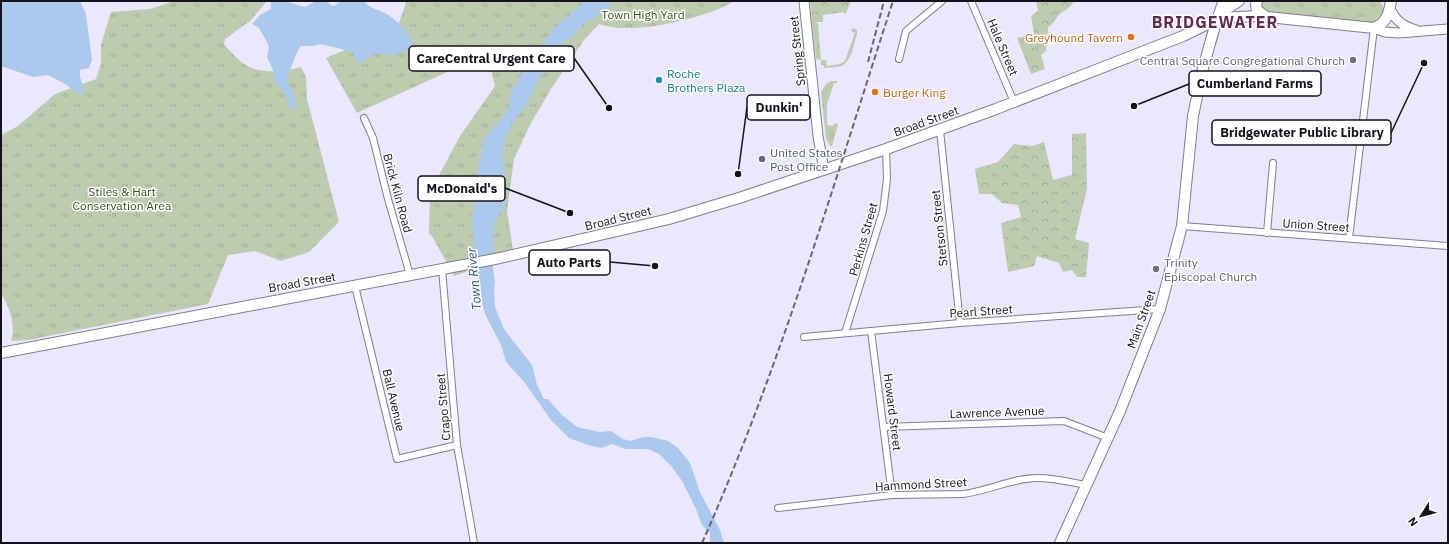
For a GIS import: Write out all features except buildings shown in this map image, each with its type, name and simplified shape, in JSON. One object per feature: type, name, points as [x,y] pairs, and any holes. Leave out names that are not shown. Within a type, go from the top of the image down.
[{"type":"main road","points":[[1216,19],[1228,8],[1239,1]]},
{"type":"main road","points":[[1256,1],[1257,10],[1260,14],[1266,17]]},
{"type":"main road","points":[[1216,19],[1236,16],[1266,17],[1374,28],[1385,20],[1389,13],[1388,3]]},
{"type":"main road","name":"Broad Street","points":[[1,353],[500,258],[669,219],[739,198],[940,130],[1183,36],[1216,19]]},
{"type":"main road","name":"Main Street","points":[[1060,543],[1120,411],[1160,309],[1182,226],[1193,116],[1216,19]]},
{"type":"street","name":"Spring Street","points":[[804,1],[818,136],[824,170]]},
{"type":"street","points":[[899,59],[906,31],[942,1]]},
{"type":"street","name":"Hale Street","points":[[971,1],[1014,102]]},
{"type":"street","points":[[1216,19],[1223,1]]},
{"type":"street","points":[[1388,3],[1396,20],[1402,25],[1418,30]]},
{"type":"street","points":[[1349,238],[1374,28],[1392,33],[1448,29]]},
{"type":"street","name":"Brick Kiln Road","points":[[364,118],[373,138],[410,275]]},
{"type":"street","name":"Stetson Street","points":[[940,130],[960,323]]},
{"type":"street","name":"Perkins Street","points":[[845,333],[883,211],[887,179],[886,149]]},
{"type":"street","points":[[1267,233],[1273,163]]},
{"type":"street","name":"Union Street","points":[[1182,226],[1448,246]]},
{"type":"street","name":"Crapo Street","points":[[442,269],[457,445],[474,543]]},
{"type":"street","name":"Ball Avenue","points":[[355,286],[397,460],[457,445]]},
{"type":"street","name":"Pearl Street","points":[[804,337],[960,323],[1160,309]]},
{"type":"street","name":"Howard Street","points":[[871,331],[892,495]]},
{"type":"street","name":"Lawrence Avenue","points":[[884,427],[1064,421],[1108,438]]},
{"type":"street","name":"Hammond Street","points":[[778,508],[892,495],[975,493],[1019,480],[1037,478],[1086,485]]},
{"type":"green space","name":"Stiles & Hart Conservation Area","points":[[174,1],[267,1],[250,21],[225,39],[224,44],[241,62],[258,70],[272,72],[301,67],[306,77],[307,99],[339,222],[309,252],[281,261],[255,251],[228,255],[208,304],[28,340],[11,341],[13,329],[11,317],[1,294],[1,135],[18,126],[55,94],[96,79],[101,64],[101,45],[111,12],[150,9]]},
{"type":"green space","name":"Town High Yard","points":[[404,1],[735,1],[724,7],[696,17],[666,24],[636,28],[623,28],[599,24],[584,40],[551,89],[531,123],[514,159],[507,211],[514,256],[454,276],[432,236],[429,234],[430,192],[460,136],[495,86],[489,62],[456,68],[357,113],[326,58],[363,42],[395,34],[406,3]]},
{"type":"green space","points":[[810,1],[851,1],[846,13],[823,15],[823,22],[812,22]]},
{"type":"green space","points":[[1036,1],[1074,1],[1048,27],[1046,51],[1041,55],[1045,69],[1031,74],[1017,38],[1034,34],[1031,16],[1038,11]]},
{"type":"green space","points":[[1262,1],[1379,1],[1384,9],[1384,13],[1383,17],[1374,23],[1364,23],[1268,13],[1263,9]]},
{"type":"green space","points":[[812,22],[818,23],[821,60],[816,59]]},
{"type":"green space","points":[[853,28],[857,30],[852,52],[845,64],[839,67],[824,68],[824,65],[821,65],[821,60],[826,60],[827,66],[840,64],[845,61],[855,33],[851,31]]},
{"type":"green space","points":[[831,81],[837,81],[837,83],[834,83],[827,104],[827,125],[833,126],[835,123],[838,124],[832,146],[830,146],[826,138],[821,92],[826,84]]},
{"type":"green space","points":[[1086,133],[1087,189],[1075,239],[1089,243],[1086,277],[1077,277],[1072,270],[1063,272],[1059,263],[1037,256],[1034,266],[1008,272],[1001,223],[1021,217],[1018,205],[1002,203],[992,194],[979,194],[975,169],[998,162],[1014,144],[1032,146],[1044,142],[1053,180],[1072,175],[1072,134]]},
{"type":"water","points":[[1,1],[80,1],[86,14],[92,60],[89,68],[80,70],[80,77],[85,93],[75,92],[67,85],[48,75],[33,77],[1,66]]},
{"type":"water","points":[[271,1],[284,1],[305,7],[316,1],[326,1],[334,6],[341,1],[364,1],[369,6],[394,19],[407,32],[413,46],[409,50],[392,55],[376,53],[360,63],[355,60],[353,53],[350,51],[320,44],[314,46],[301,46],[287,76],[296,101],[295,110],[290,108],[283,90],[274,80],[273,70],[267,57],[269,48],[267,42],[259,28],[252,24],[260,15],[271,9]]},
{"type":"water","points":[[586,1],[613,1],[609,8],[581,26],[574,35],[560,45],[549,58],[527,103],[513,122],[503,144],[503,160],[507,189],[506,203],[494,224],[493,269],[495,282],[495,307],[504,329],[532,365],[537,385],[544,399],[548,399],[562,415],[577,427],[599,432],[611,431],[623,439],[631,441],[643,437],[652,437],[668,441],[678,448],[690,463],[700,492],[720,530],[724,543],[710,543],[710,533],[702,525],[682,481],[672,467],[659,454],[648,449],[626,449],[612,444],[601,448],[569,438],[551,420],[525,383],[506,362],[501,345],[483,308],[472,228],[472,218],[476,196],[476,180],[484,139],[507,111],[510,93],[530,60],[554,28]]},
{"type":"railway","points":[[868,62],[884,1]]},
{"type":"railway","points":[[702,543],[756,410],[805,275],[893,1]]},
{"type":"place","name":"Greyhound Tavern","points":[[1131,37]]},
{"type":"place","name":"Central Square Congregational Church","points":[[1353,60]]},
{"type":"place","name":"Bridgewater Public Library","points":[[1424,63]]},
{"type":"place","name":"Roche Brothers Plaza","points":[[659,80]]},
{"type":"place","name":"Burger King","points":[[875,92]]},
{"type":"place","name":"Cumberland Farms","points":[[1134,106]]},
{"type":"place","name":"CareCentral Urgent Care","points":[[609,108]]},
{"type":"place","name":"United States Post Office","points":[[762,159]]},
{"type":"place","name":"Dunkin'","points":[[738,174]]},
{"type":"place","name":"McDonald's","points":[[570,213]]},
{"type":"place","name":"Auto Parts","points":[[655,266]]},
{"type":"place","name":"Trinity Episcopal Church","points":[[1156,269]]},
{"type":"district","name":"BRIDGEWATER","points":[[1215,22]]},
{"type":"water label","name":"Town River","points":[[474,279]]}]
